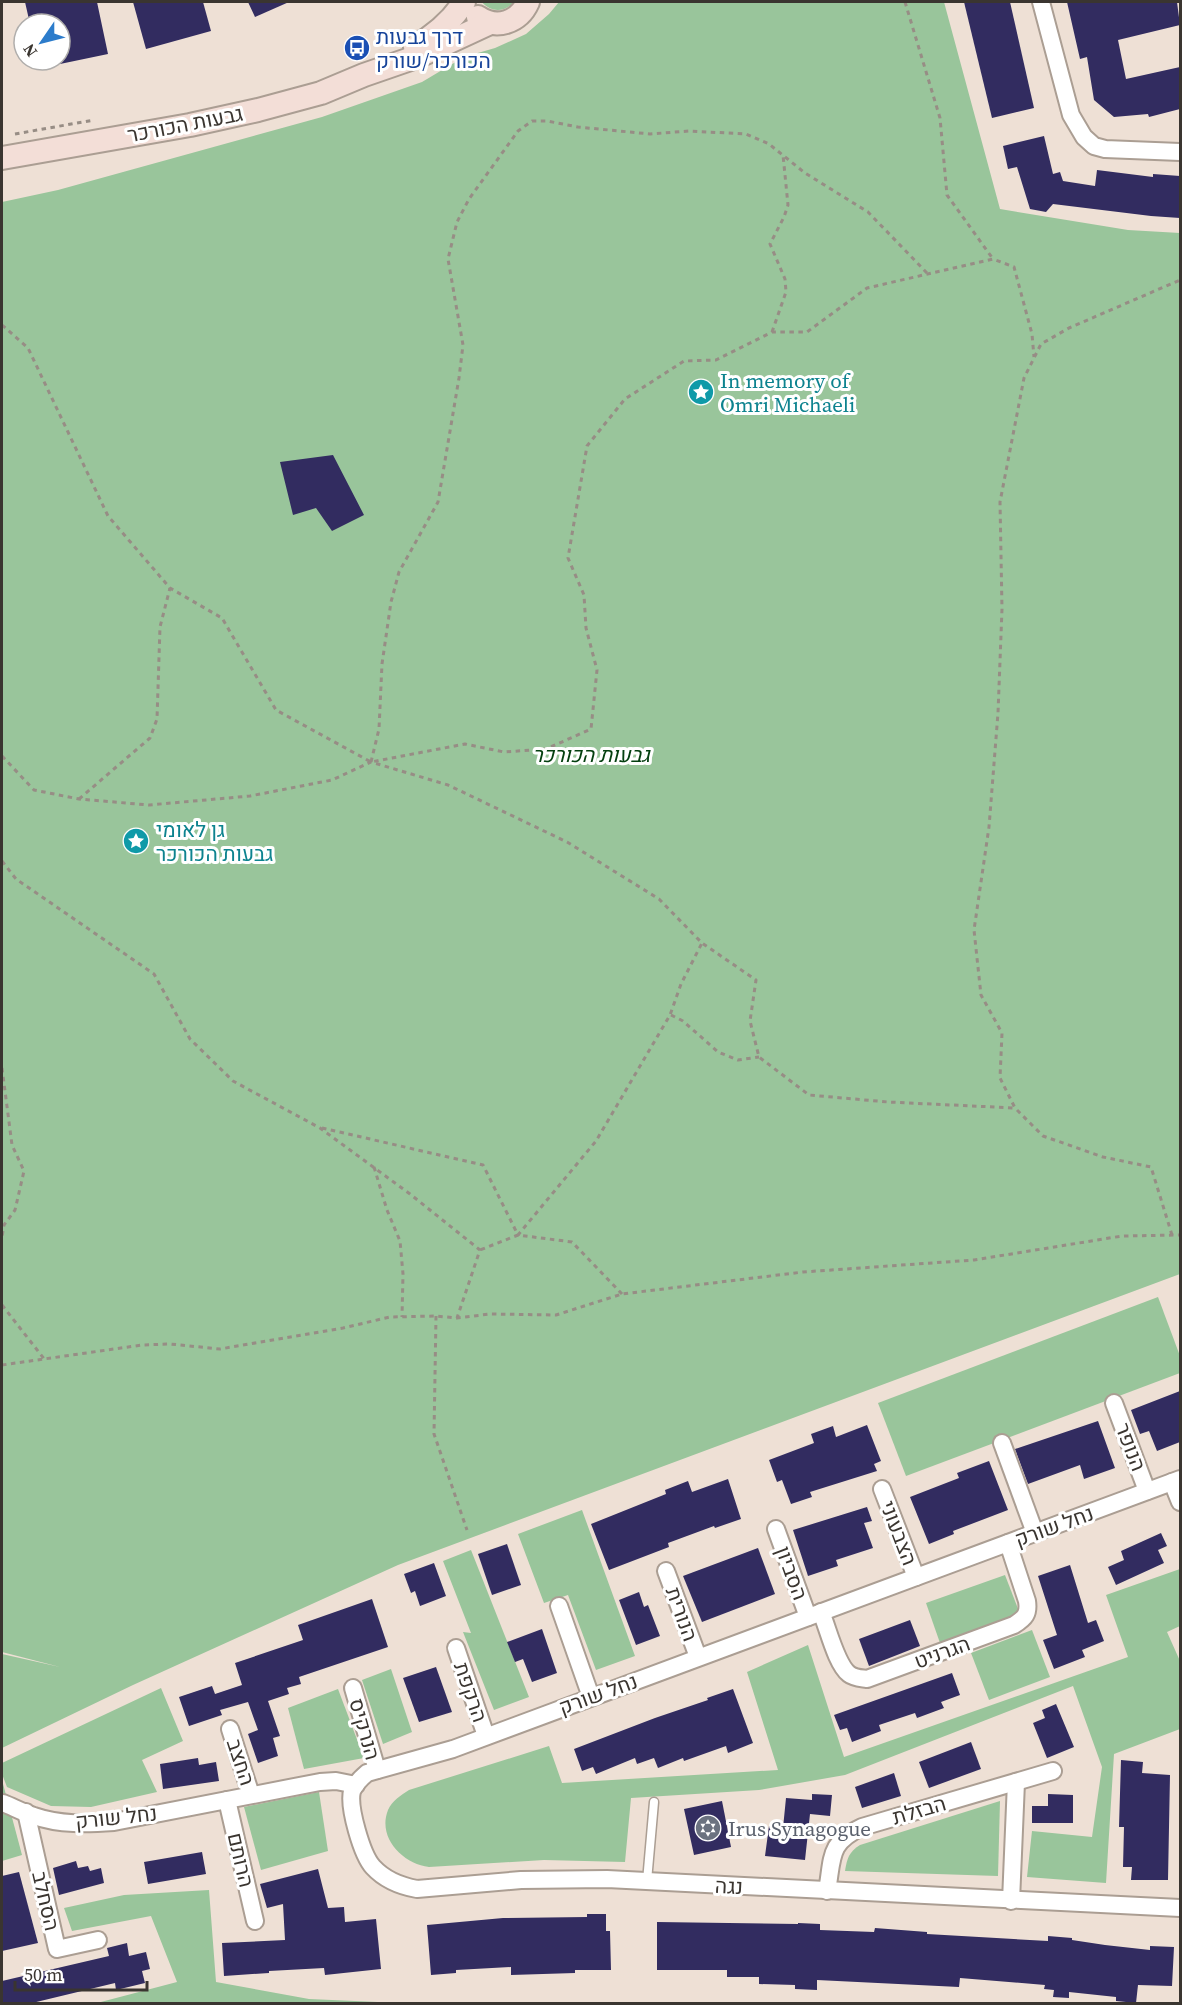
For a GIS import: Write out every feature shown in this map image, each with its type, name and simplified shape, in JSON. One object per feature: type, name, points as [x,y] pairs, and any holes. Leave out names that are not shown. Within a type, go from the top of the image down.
[{"type":"street","points":[[465,2],[474,14],[490,23]]},
{"type":"street","name":"גבעות הכורכר","points":[[364,75],[419,45],[455,16],[465,2]]},
{"type":"street","name":"גבעות הכורכר","points":[[2,158],[190,125],[321,93],[419,56],[490,23],[508,22],[523,12],[528,2]]},
{"type":"street","points":[[1041,2],[1071,115],[1084,137],[1094,146],[1105,149],[1180,152]]},
{"type":"street","name":"הנופר","points":[[1114,1403],[1147,1491]]},
{"type":"street","points":[[1002,1443],[1035,1533]]},
{"type":"street","points":[[1176,1480],[1180,1502]]},
{"type":"street","name":"נחל שורק","points":[[3,1803],[34,1816],[67,1823],[88,1824],[114,1822],[320,1782],[336,1781],[356,1785],[367,1773],[453,1749],[1176,1480]]},
{"type":"street","name":"הצבעוני","points":[[882,1489],[916,1577]]},
{"type":"street","name":"הסביון","points":[[776,1529],[815,1614]]},
{"type":"street","name":"הגרניט","points":[[815,1614],[840,1664],[847,1673],[856,1678],[867,1679],[1004,1629],[1024,1619],[1028,1611],[1027,1601],[1008,1543]]},
{"type":"street","name":"הנורית","points":[[666,1571],[698,1657]]},
{"type":"street","points":[[559,1606],[591,1697]]},
{"type":"street","name":"הרקפת","points":[[456,1648],[486,1736]]},
{"type":"street","name":"הנרקיס","points":[[353,1688],[377,1770]]},
{"type":"street","name":"החצב","points":[[230,1729],[251,1795]]},
{"type":"street","name":"הבזלת","points":[[827,1891],[834,1852],[838,1843],[848,1834],[862,1827],[1053,1771]]},
{"type":"street","points":[[1011,1901],[1016,1782]]},
{"type":"street","name":"נגה","points":[[356,1785],[352,1791],[352,1803],[366,1859],[374,1869],[389,1880],[417,1890],[559,1878],[1180,1908]]},
{"type":"street","name":"הרותם","points":[[227,1800],[255,1921]]},
{"type":"street","name":"הסחלב","points":[[26,1812],[57,1949],[98,1940]]},
{"type":"lane","points":[[646,1881],[654,1802]]},
{"type":"path","points":[[905,2],[940,117],[947,195],[993,259]]},
{"type":"path","points":[[12,134],[85,120],[96,120]]},
{"type":"path","points":[[371,762],[379,729],[382,664],[394,592],[399,572],[438,502],[464,345],[448,259],[457,222],[469,199],[518,131],[532,121],[547,121],[578,127],[650,134],[689,131],[746,134],[769,144],[805,173],[868,212],[927,273]]},
{"type":"path","points":[[772,332],[786,292],[785,279],[770,244],[784,218],[788,205],[783,155]]},
{"type":"path","points":[[2,756],[34,790],[79,799],[149,805],[250,796],[332,780],[371,762],[465,744],[504,752],[546,749],[591,729],[597,670],[585,628],[584,595],[568,558],[587,446],[625,399],[684,361],[716,360],[772,332],[807,332],[867,288],[993,259],[1014,267],[1032,334],[1034,357]]},
{"type":"path","points":[[1172,1235],[1151,1167],[1103,1157],[1043,1136],[1015,1108],[1000,1078],[1002,1033],[981,995],[974,930],[988,827],[998,713],[1002,609],[1000,502],[1024,378],[1041,344],[1068,328],[1180,280]]},
{"type":"path","points":[[2,325],[28,348],[108,516],[170,588],[222,618],[276,710],[371,762],[448,785],[567,842],[659,899],[702,944],[756,980],[750,1021],[759,1057],[809,1095],[888,1102],[1015,1108]]},
{"type":"path","points":[[79,799],[150,738],[157,719],[160,627],[170,588]]},
{"type":"path","points":[[2,861],[16,879],[154,974],[190,1039],[233,1081],[320,1128],[480,1250]]},
{"type":"path","points":[[457,1318],[480,1250],[518,1235],[596,1141],[670,1015],[681,984],[702,944]]},
{"type":"path","points":[[670,1015],[683,1021],[718,1052],[738,1060],[759,1057]]},
{"type":"path","points":[[2,1068],[12,1145],[24,1171],[15,1210],[4,1225],[2,1237]]},
{"type":"path","points":[[320,1128],[483,1165],[518,1235]]},
{"type":"path","points":[[374,1167],[387,1210],[400,1240],[403,1274],[402,1317]]},
{"type":"path","points":[[518,1235],[572,1242],[622,1294]]},
{"type":"path","points":[[2,1365],[142,1345],[170,1344],[220,1349],[344,1328],[390,1317],[457,1318],[490,1314],[556,1315],[622,1294],[803,1272],[974,1260],[1122,1236],[1180,1235]]},
{"type":"path","points":[[2,1305],[45,1360]]},
{"type":"path","points":[[436,1316],[434,1434],[467,1530]]},
{"type":"green space","points":[[482,2],[514,2],[498,10]]},
{"type":"green space","name":"גבעות הכורכר","points":[[559,2],[944,2],[1000,209],[1128,230],[1180,233],[1180,1274],[398,1565],[133,1685],[2,1748],[2,1654],[60,1667],[2,1652],[2,202],[58,190],[322,117],[422,82],[464,57],[495,48],[526,34]]},
{"type":"green space","points":[[1158,1297],[1180,1356],[1180,1373],[906,1476],[878,1403]]},
{"type":"green space","points":[[582,1510],[635,1656],[596,1670],[568,1595],[544,1603],[518,1534]]},
{"type":"green space","points":[[471,1550],[529,1697],[494,1710],[463,1632],[471,1633],[443,1561]]},
{"type":"green space","points":[[1180,1569],[1180,1626],[1167,1632],[1180,1661],[1180,1729],[1114,1754],[1106,1883],[1027,1877],[1032,1831],[1092,1837],[1102,1767],[1073,1686],[845,1775],[759,1790],[631,1798],[625,1862],[544,1860],[429,1867],[410,1861],[389,1840],[386,1830],[388,1810],[409,1790],[549,1746],[562,1783],[778,1770],[747,1672],[808,1645],[844,1757],[1128,1657],[1106,1595]]},
{"type":"green space","points":[[1005,1575],[1020,1614],[940,1643],[926,1603]]},
{"type":"green space","points":[[1032,1630],[1050,1677],[989,1700],[971,1653]]},
{"type":"green space","points":[[391,1669],[412,1732],[383,1744],[362,1680]]},
{"type":"green space","points":[[161,1688],[183,1741],[142,1760],[157,1792],[91,1807],[51,1806],[7,1787],[2,1774],[2,1763]]},
{"type":"green space","points":[[338,1689],[364,1758],[304,1769],[288,1708]]},
{"type":"green space","points":[[2,1780],[22,1855],[2,1861]]},
{"type":"green space","points":[[319,1792],[328,1851],[261,1870],[244,1807]]},
{"type":"green space","points":[[1000,1801],[998,1876],[845,1871],[849,1856],[860,1845]]},
{"type":"green space","points":[[209,1890],[216,1982],[309,1999],[401,2003],[97,2003],[177,1982],[151,1916],[72,1931],[64,1908],[124,1895]]},
{"type":"building","points":[[25,2],[97,2],[108,54],[72,62],[72,12],[27,12]]},
{"type":"building","points":[[133,2],[203,2],[211,31],[146,49]]},
{"type":"building","points":[[248,2],[289,2],[255,17]]},
{"type":"building","points":[[964,2],[1010,2],[1034,108],[992,118]]},
{"type":"building","points":[[1067,2],[1177,2],[1180,25],[1118,40],[1126,79],[1180,67],[1180,109],[1149,117],[1148,114],[1114,117],[1094,100],[1087,57],[1080,59]]},
{"type":"building","points":[[1044,136],[1053,174],[1060,172],[1063,181],[1095,186],[1097,170],[1153,177],[1153,174],[1180,176],[1180,218],[1053,204],[1046,212],[1030,209],[1017,167],[1008,169],[1003,146]]},
{"type":"building","points":[[333,455],[364,515],[332,531],[316,508],[293,515],[280,462]]},
{"type":"building","points":[[1180,1391],[1180,1442],[1157,1451],[1149,1431],[1140,1434],[1131,1410]]},
{"type":"building","points":[[1098,1421],[1115,1468],[1084,1479],[1080,1465],[1028,1484],[1015,1449]]},
{"type":"building","points":[[867,1425],[881,1461],[874,1464],[877,1471],[810,1492],[812,1497],[791,1504],[782,1480],[777,1482],[769,1460],[814,1443],[811,1434],[833,1426],[836,1437]]},
{"type":"building","points":[[989,1461],[1008,1510],[953,1531],[954,1534],[929,1544],[910,1497],[959,1478],[957,1473]]},
{"type":"building","points":[[728,1479],[741,1519],[668,1543],[669,1547],[609,1570],[591,1524],[666,1494],[665,1490],[688,1481],[692,1492]]},
{"type":"building","points":[[867,1507],[872,1521],[864,1523],[873,1548],[836,1560],[838,1566],[808,1576],[793,1530]]},
{"type":"building","points":[[1161,1533],[1167,1546],[1158,1550],[1164,1563],[1116,1585],[1108,1567],[1124,1560],[1121,1551]]},
{"type":"building","points":[[507,1544],[521,1585],[492,1595],[478,1554]]},
{"type":"building","points":[[758,1548],[775,1594],[702,1622],[683,1576]]},
{"type":"building","points":[[434,1563],[446,1596],[420,1606],[415,1591],[411,1593],[404,1574]]},
{"type":"building","points":[[1070,1565],[1088,1623],[1096,1620],[1104,1641],[1082,1650],[1085,1657],[1054,1669],[1043,1640],[1057,1635],[1038,1576]]},
{"type":"building","points":[[639,1592],[644,1607],[648,1605],[660,1636],[636,1645],[619,1600]]},
{"type":"building","points":[[372,1599],[388,1647],[299,1677],[301,1684],[287,1688],[289,1694],[268,1701],[280,1736],[273,1738],[278,1756],[258,1763],[248,1734],[258,1730],[248,1702],[220,1710],[222,1715],[189,1726],[179,1697],[212,1686],[215,1694],[242,1685],[235,1663],[303,1640],[298,1625]]},
{"type":"building","points":[[910,1620],[920,1646],[869,1666],[859,1639]]},
{"type":"building","points":[[542,1629],[557,1673],[532,1682],[523,1659],[515,1662],[507,1642]]},
{"type":"building","points":[[436,1667],[452,1712],[419,1722],[403,1678]]},
{"type":"building","points":[[952,1673],[960,1695],[941,1702],[944,1708],[917,1718],[915,1713],[879,1725],[881,1731],[852,1742],[847,1728],[840,1730],[834,1715]]},
{"type":"building","points":[[733,1689],[753,1743],[728,1753],[726,1746],[684,1761],[683,1758],[658,1768],[654,1758],[637,1764],[635,1758],[596,1774],[593,1767],[582,1771],[574,1749]]},
{"type":"building","points":[[1056,1704],[1074,1747],[1047,1758],[1033,1723],[1045,1718],[1042,1710]]},
{"type":"building","points":[[971,1742],[981,1769],[929,1788],[919,1762]]},
{"type":"building","points":[[198,1758],[199,1765],[216,1762],[219,1781],[163,1789],[160,1764]]},
{"type":"building","points":[[1121,1760],[1143,1762],[1142,1773],[1170,1775],[1168,1880],[1131,1880],[1132,1867],[1123,1867],[1124,1827],[1119,1827]]},
{"type":"building","points":[[894,1773],[901,1796],[862,1808],[855,1787]]},
{"type":"building","points":[[812,1794],[832,1795],[830,1816],[810,1814],[805,1860],[765,1856],[769,1826],[783,1828],[786,1798],[812,1800]]},
{"type":"building","points":[[1048,1794],[1073,1795],[1073,1823],[1032,1823],[1032,1806],[1048,1806]]},
{"type":"building","name":"Irus Synagogue","points":[[722,1801],[731,1847],[694,1855],[684,1809]]},
{"type":"building","points":[[202,1852],[206,1874],[148,1884],[144,1862]]},
{"type":"building","points":[[76,1861],[78,1868],[88,1866],[90,1871],[101,1868],[104,1883],[59,1895],[53,1868]]},
{"type":"building","points":[[318,1869],[328,1908],[344,1907],[345,1922],[376,1919],[381,1969],[325,1975],[324,1968],[224,1976],[222,1943],[285,1940],[283,1904],[267,1908],[260,1884]]},
{"type":"building","points":[[19,1872],[38,1943],[2,1951],[2,1876]]},
{"type":"building","points":[[587,1914],[606,1914],[606,1931],[610,1931],[611,1970],[511,1975],[511,1967],[456,1970],[456,1973],[431,1975],[427,1925],[503,1918],[587,1917]]},
{"type":"building","points":[[657,1922],[820,1924],[820,1930],[874,1932],[875,1928],[927,1932],[927,1934],[1048,1941],[1048,1936],[1150,1950],[1150,1946],[1174,1947],[1172,1986],[1138,1985],[1136,2003],[1116,2001],[1116,1997],[1069,1992],[1069,1998],[1053,1997],[1054,1990],[1044,1989],[1045,1985],[960,1978],[959,1987],[817,1980],[817,1990],[795,1989],[795,1985],[759,1984],[759,1977],[727,1977],[727,1970],[657,1970]]},
{"type":"building","points":[[127,1943],[129,1956],[146,1952],[150,1969],[142,1971],[145,1983],[116,1990],[115,1983],[28,2004],[2,2004],[2,1981],[109,1956],[107,1948]]},
{"type":"place","name":"דרך גבעות הכורכר/שורק","points":[[357,48]]},
{"type":"place","name":"In memory of Omri Michaeli","points":[[701,392]]},
{"type":"place","name":"גן לאומי גבעות הכורכר","points":[[136,841]]},
{"type":"place","name":"Irus Synagogue","points":[[708,1828]]}]
